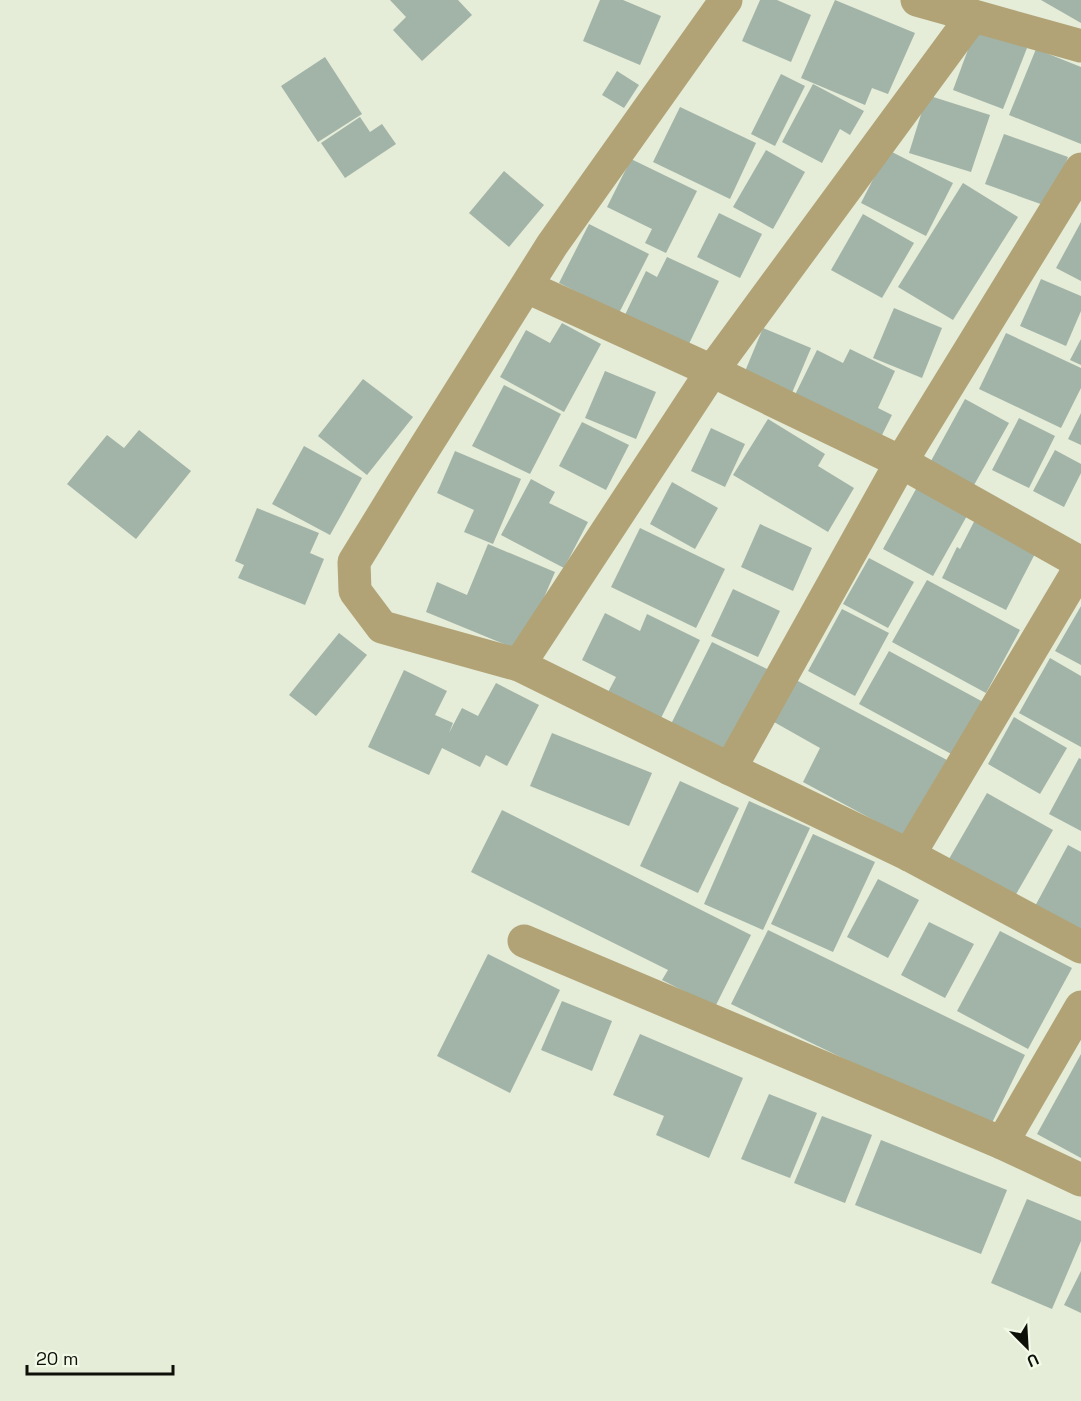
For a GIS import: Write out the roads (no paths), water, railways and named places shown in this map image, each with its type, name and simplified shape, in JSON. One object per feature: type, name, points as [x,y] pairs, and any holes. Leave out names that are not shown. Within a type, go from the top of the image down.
[{"type":"street","points":[[726,0],[552,245],[354,562],[355,591],[382,627],[519,665],[909,855],[1081,947]]},
{"type":"street","points":[[918,0],[1081,46]]},
{"type":"street","points":[[519,665],[712,370],[972,17]]},
{"type":"street","points":[[730,769],[901,462],[1081,169]]},
{"type":"street","points":[[527,287],[712,370],[901,462],[1081,565],[909,855]]},
{"type":"street","points":[[524,941],[1002,1143],[1081,1180]]},
{"type":"street","points":[[1002,1143],[1081,1007]]}]
